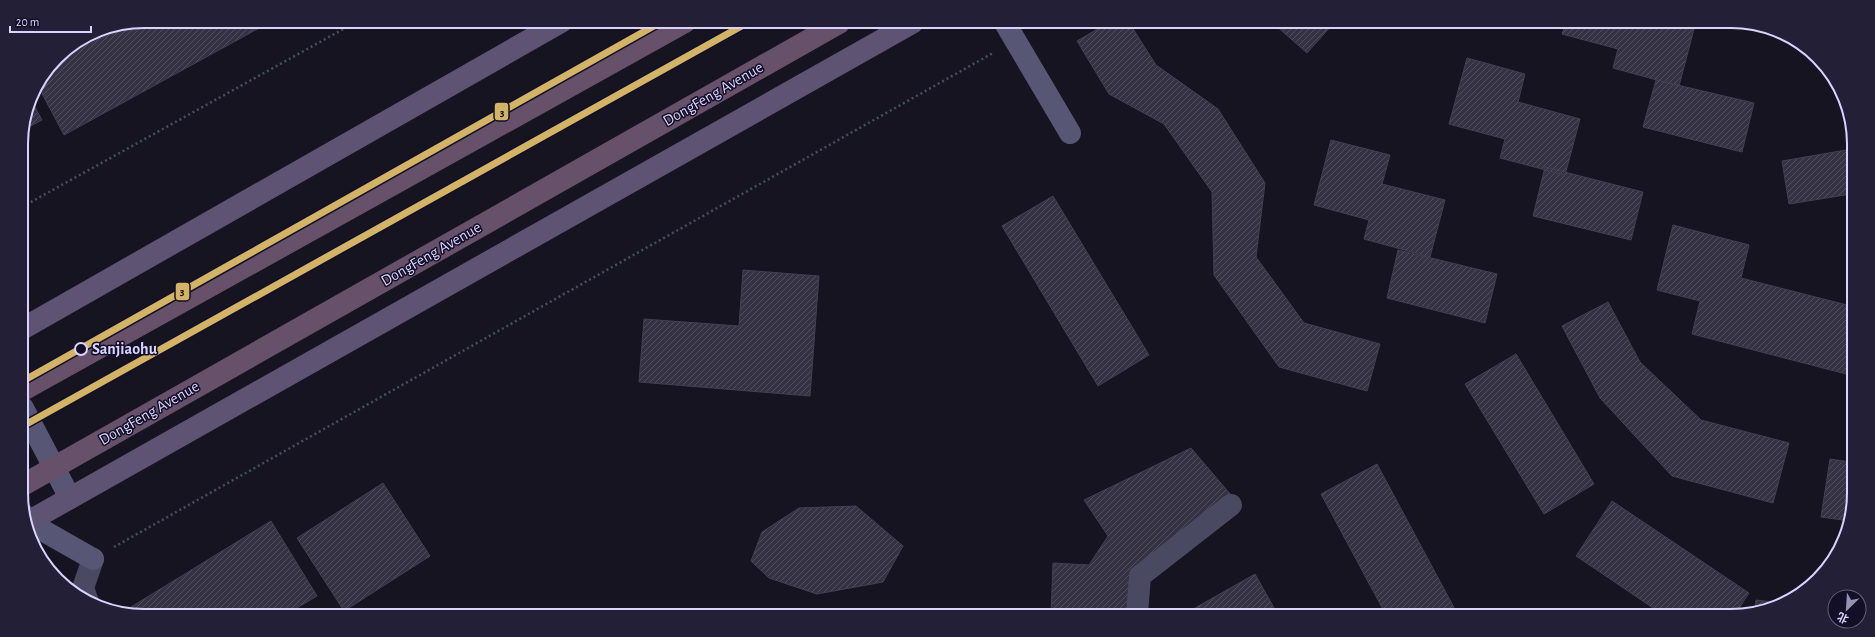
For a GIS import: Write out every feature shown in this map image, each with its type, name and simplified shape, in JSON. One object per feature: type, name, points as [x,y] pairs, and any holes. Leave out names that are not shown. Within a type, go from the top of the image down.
[{"type":"highway","points":[[28,387],[674,28]]},
{"type":"highway","name":"DongFeng Avenue","points":[[28,482],[830,28]]},
{"type":"main road","points":[[28,326],[550,28]]},
{"type":"main road","points":[[31,518],[70,498],[903,28]]},
{"type":"street","points":[[1010,32],[1070,133]]},
{"type":"street","points":[[28,418],[70,498]]},
{"type":"street","points":[[1138,609],[1140,576],[1230,505]]},
{"type":"street","points":[[32,524],[93,559],[83,588],[84,592]]},
{"type":"path","points":[[28,204],[345,28]]},
{"type":"path","points":[[93,559],[1010,32]]},
{"type":"building","points":[[259,28],[64,135],[41,92],[52,73],[68,57],[93,40],[107,34],[129,29]]},
{"type":"building","points":[[1099,28],[1133,28],[1156,65],[1218,109],[1265,183],[1256,257],[1304,323],[1380,344],[1367,391],[1279,367],[1214,275],[1212,192],[1164,124],[1109,94],[1077,41]]},
{"type":"building","points":[[1279,28],[1329,28],[1307,53]]},
{"type":"building","points":[[1564,28],[1694,29],[1679,86],[1613,68],[1618,49],[1562,34]]},
{"type":"building","points":[[1467,58],[1525,74],[1518,102],[1580,119],[1565,175],[1500,158],[1505,139],[1449,124]]},
{"type":"building","points":[[1656,80],[1754,103],[1742,152],[1643,127]]},
{"type":"building","points":[[35,107],[42,120],[29,127]]},
{"type":"building","points":[[1331,140],[1390,155],[1382,184],[1445,200],[1430,257],[1364,239],[1369,220],[1314,205]]},
{"type":"building","points":[[1847,150],[1847,195],[1789,204],[1782,161]]},
{"type":"building","points":[[1545,167],[1643,192],[1631,240],[1533,216]]},
{"type":"building","points":[[1053,196],[1149,355],[1098,386],[1002,226]]},
{"type":"building","points":[[1673,225],[1749,245],[1741,278],[1847,305],[1847,374],[1692,334],[1700,301],[1657,290]]},
{"type":"building","points":[[1398,250],[1497,274],[1485,323],[1387,298]]},
{"type":"building","points":[[743,270],[819,276],[810,396],[639,382],[644,319],[739,326]]},
{"type":"building","points":[[1608,302],[1640,362],[1701,420],[1789,443],[1773,503],[1672,476],[1600,398],[1562,326]]},
{"type":"building","points":[[1516,354],[1594,484],[1544,514],[1465,384]]},
{"type":"building","points":[[1191,448],[1231,495],[1130,571],[1128,609],[1051,609],[1053,563],[1089,565],[1108,536],[1084,500]]},
{"type":"building","points":[[1830,459],[1847,462],[1847,493],[1844,520],[1821,517]]},
{"type":"building","points":[[1377,464],[1455,609],[1383,609],[1321,494]]},
{"type":"building","points":[[383,483],[430,556],[347,609],[343,609],[297,538]]},
{"type":"building","points":[[1612,501],[1749,593],[1739,609],[1655,609],[1576,556]]},
{"type":"building","points":[[856,506],[903,546],[883,582],[817,594],[769,578],[751,561],[762,532],[799,508]]},
{"type":"building","points":[[271,521],[317,596],[295,609],[144,609],[131,607]]},
{"type":"building","points":[[1255,574],[1275,609],[1196,609]]},
{"type":"building","points":[[1756,600],[1770,602],[1761,605],[1756,606]]},
{"type":"transit line","name":"3","points":[[28,378],[650,28]]},
{"type":"transit line","name":"3","points":[[28,423],[738,28]]},
{"type":"place","name":"Sanjiaohu","points":[[81,349]]}]
